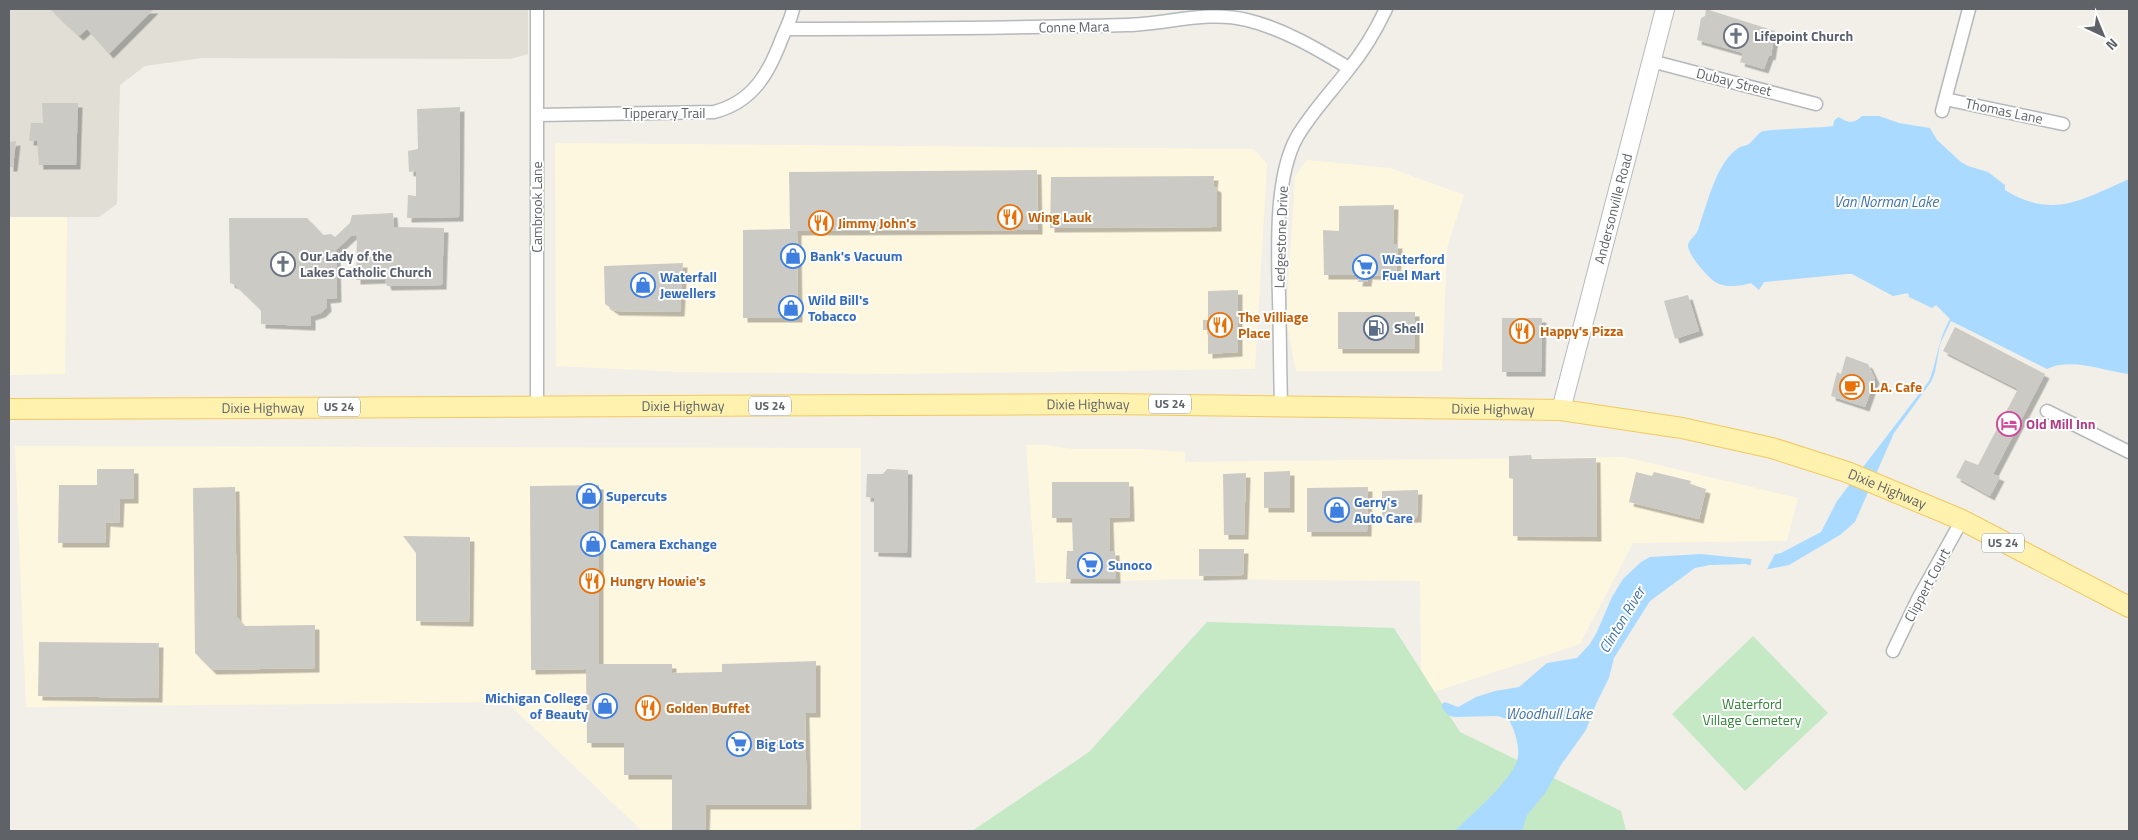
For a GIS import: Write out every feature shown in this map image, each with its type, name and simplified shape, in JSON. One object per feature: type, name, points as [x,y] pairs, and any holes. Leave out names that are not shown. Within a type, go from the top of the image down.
[{"type":"main road","name":"Dixie Highway","points":[[9,409],[1110,404],[1561,410],[1682,428],[1772,448],[1847,472],[1875,482],[1962,520],[2129,608]]},
{"type":"street","name":"Cambrook Lane","points":[[536,9],[537,406]]},
{"type":"street","name":"Tipperary Trail","points":[[537,115],[714,112],[726,109],[738,103],[758,85],[773,63],[793,9]]},
{"type":"street","name":"Ledgestone Drive","points":[[1281,406],[1278,253],[1283,181],[1287,161],[1297,138],[1316,110],[1350,68],[1378,25],[1386,9]]},
{"type":"street","name":"Andersonville Road","points":[[1561,410],[1665,9]]},
{"type":"street","name":"Thomas Lane","points":[[1969,9],[1944,105],[2063,124]]},
{"type":"street","name":"Conne Mara","points":[[786,29],[979,29],[1134,25],[1184,14],[1222,16],[1247,20],[1306,43],[1350,68]]},
{"type":"street","name":"Dubay Street","points":[[1651,61],[1816,104]]},
{"type":"street","points":[[2046,411],[2129,452]]},
{"type":"street","name":"Clippert Court","points":[[1893,651],[1918,599],[1962,520]]},
{"type":"shaded area","points":[[9,9],[528,9],[528,54],[510,59],[202,58],[145,66],[120,85],[117,204],[99,217],[9,217]]},
{"type":"shaded area","points":[[555,143],[1254,149],[1267,164],[1255,369],[889,374],[679,372],[556,366]]},
{"type":"shaded area","points":[[1307,160],[1390,168],[1464,195],[1447,248],[1442,371],[1296,371],[1286,321],[1295,176]]},
{"type":"shaded area","points":[[67,216],[65,374],[9,375],[9,217]]},
{"type":"shaded area","points":[[1026,445],[1045,445],[1073,449],[1140,449],[1185,452],[1185,462],[1625,457],[1798,498],[1787,541],[1633,543],[1580,644],[1434,692],[1421,670],[1420,581],[1186,579],[1036,583]]},
{"type":"shaded area","points":[[15,446],[861,448],[861,831],[642,831],[507,702],[26,707]]},
{"type":"green space","points":[[1207,622],[1394,628],[1460,732],[1621,811],[1626,831],[972,831],[1089,752]]},
{"type":"green space","name":"Waterford Village Cemetery","points":[[1753,636],[1828,713],[1745,791],[1672,714]]},
{"type":"water","name":"Van Norman Lake","points":[[1862,116],[1879,116],[1899,123],[1930,128],[1937,140],[1961,162],[1988,172],[2005,185],[2005,190],[2022,199],[2038,204],[2068,203],[2129,179],[2129,374],[2066,364],[2047,369],[1951,321],[1940,344],[1935,372],[1931,382],[1894,433],[1855,522],[1840,535],[1789,565],[1769,569],[1745,564],[1710,565],[1695,568],[1650,601],[1614,658],[1609,678],[1586,730],[1561,765],[1546,792],[1527,815],[1522,831],[1455,831],[1507,779],[1517,761],[1518,746],[1509,720],[1498,716],[1454,717],[1448,715],[1442,708],[1442,704],[1445,702],[1458,707],[1476,697],[1495,691],[1519,687],[1547,663],[1577,658],[1596,634],[1612,597],[1623,579],[1641,562],[1650,557],[1701,554],[1751,559],[1781,553],[1821,532],[1837,501],[1929,381],[1942,335],[1950,319],[1936,305],[1932,308],[1909,297],[1908,293],[1893,296],[1852,274],[1764,282],[1759,290],[1751,283],[1725,286],[1709,277],[1699,266],[1689,249],[1688,245],[1698,230],[1713,184],[1725,162],[1740,147],[1749,144],[1761,132],[1833,126],[1834,121],[1838,117],[1850,122]]},
{"type":"pier","points":[[1775,554],[1766,571],[1750,568],[1752,557]]},
{"type":"building","points":[[50,9],[154,9],[109,54],[87,29],[79,36]]},
{"type":"building","name":"Lifepoint Church","points":[[1706,9],[1775,31],[1771,56],[1769,55],[1764,69],[1740,62],[1743,53],[1697,40],[1701,18],[1705,16]]},
{"type":"building","points":[[42,103],[78,103],[76,165],[39,165],[37,141],[29,141],[31,123],[43,123]]},
{"type":"building","points":[[460,107],[459,217],[407,218],[408,195],[416,196],[416,171],[409,172],[408,151],[418,149],[417,109]]},
{"type":"building","points":[[16,141],[13,167],[9,167],[9,142]]},
{"type":"building","points":[[1037,170],[1038,230],[797,231],[798,318],[743,318],[743,230],[790,229],[789,172]]},
{"type":"building","points":[[1214,176],[1213,186],[1217,188],[1217,227],[1050,228],[1051,177]]},
{"type":"building","points":[[1394,205],[1393,244],[1398,244],[1396,276],[1368,275],[1367,282],[1358,282],[1359,275],[1324,275],[1323,230],[1339,231],[1339,206]]},
{"type":"building","name":"Our Lady of the Lakes Catholic Church","points":[[393,213],[394,227],[444,228],[442,285],[387,286],[385,279],[356,280],[357,235],[351,236],[336,250],[337,298],[326,299],[327,307],[321,313],[311,316],[311,326],[261,324],[261,310],[235,285],[230,283],[229,218],[307,218],[323,235],[331,234],[335,237],[350,223],[352,215]]},
{"type":"building","name":"Waterfall Jewellers","points":[[683,263],[680,312],[615,311],[605,304],[604,266]]},
{"type":"building","name":"The Villiage Place","points":[[1238,290],[1238,352],[1208,354],[1208,330],[1203,330],[1203,320],[1208,320],[1208,291]]},
{"type":"building","points":[[1688,295],[1699,331],[1675,339],[1664,301]]},
{"type":"building","points":[[1338,312],[1415,312],[1415,349],[1338,349]]},
{"type":"building","points":[[1502,318],[1542,318],[1541,372],[1502,372]]},
{"type":"building","name":"Old Mill Inn","points":[[1955,327],[2045,374],[1993,474],[2000,477],[1990,496],[1956,477],[1965,460],[1978,465],[2018,389],[1943,351]]},
{"type":"building","name":"L.A. Cafe","points":[[1846,356],[1868,364],[1875,379],[1865,407],[1831,396],[1837,372],[1841,374]]},
{"type":"building","points":[[1531,455],[1532,459],[1596,458],[1597,537],[1513,536],[1513,479],[1509,478],[1509,456]]},
{"type":"building","points":[[97,469],[134,469],[134,499],[120,499],[119,523],[106,522],[105,543],[58,543],[59,485],[97,485]]},
{"type":"building","points":[[887,469],[908,470],[907,553],[874,552],[874,498],[866,497],[867,474],[883,474]]},
{"type":"building","points":[[1290,471],[1290,508],[1264,508],[1264,472]]},
{"type":"building","points":[[1636,472],[1652,476],[1654,472],[1691,481],[1690,484],[1706,489],[1699,519],[1629,502]]},
{"type":"building","points":[[1246,473],[1244,535],[1224,535],[1223,474]]},
{"type":"building","points":[[1052,482],[1129,482],[1130,517],[1109,518],[1110,551],[1115,551],[1116,579],[1066,579],[1067,551],[1073,551],[1072,518],[1052,518]]},
{"type":"building","points":[[599,485],[599,664],[672,664],[672,673],[722,672],[722,664],[816,661],[816,713],[805,713],[807,805],[706,805],[705,831],[672,831],[672,775],[624,775],[624,743],[587,743],[586,669],[531,670],[530,486]]},
{"type":"building","points":[[235,487],[237,617],[244,626],[315,625],[315,668],[212,670],[195,653],[193,488]]},
{"type":"building","name":"Gerry's Auto Care","points":[[1368,487],[1367,532],[1307,532],[1307,488]]},
{"type":"building","points":[[1418,490],[1417,518],[1382,519],[1382,491]]},
{"type":"building","points":[[403,536],[470,537],[469,622],[416,621],[416,553]]},
{"type":"building","points":[[1199,549],[1244,549],[1243,575],[1199,576]]},
{"type":"building","points":[[39,642],[159,643],[158,698],[38,696]]},
{"type":"place","name":"Lifepoint Church","points":[[1736,36]]},
{"type":"place","name":"Wing Lauk","points":[[1010,217]]},
{"type":"place","name":"Jimmy John's","points":[[821,223]]},
{"type":"place","name":"Bank's Vacuum","points":[[793,256]]},
{"type":"place","name":"Our Lady of the Lakes Catholic Church","points":[[283,264]]},
{"type":"place","name":"Waterford Fuel Mart","points":[[1365,267]]},
{"type":"place","name":"Waterfall Jewellers","points":[[643,285]]},
{"type":"place","name":"Wild Bill's Tobacco","points":[[791,308]]},
{"type":"place","name":"The Villiage Place","points":[[1220,325]]},
{"type":"place","name":"Shell","points":[[1376,328]]},
{"type":"place","name":"Happy's Pizza","points":[[1522,331]]},
{"type":"place","name":"L.A. Cafe","points":[[1852,387]]},
{"type":"place","name":"Old Mill Inn","points":[[2009,424]]},
{"type":"place","name":"Supercuts","points":[[589,496]]},
{"type":"place","name":"Gerry's Auto Care","points":[[1337,510]]},
{"type":"place","name":"Camera Exchange","points":[[593,544]]},
{"type":"place","name":"Sunoco","points":[[1090,565]]},
{"type":"place","name":"Hungry Howie's","points":[[592,581]]},
{"type":"place","name":"Michigan College of Beauty","points":[[605,706]]},
{"type":"place","name":"Golden Buffet","points":[[648,708]]},
{"type":"place","name":"Big Lots","points":[[739,744]]},
{"type":"water label","name":"Clinton River","points":[[1622,620]]},
{"type":"water label","name":"Woodhull Lake","points":[[1549,714]]}]
